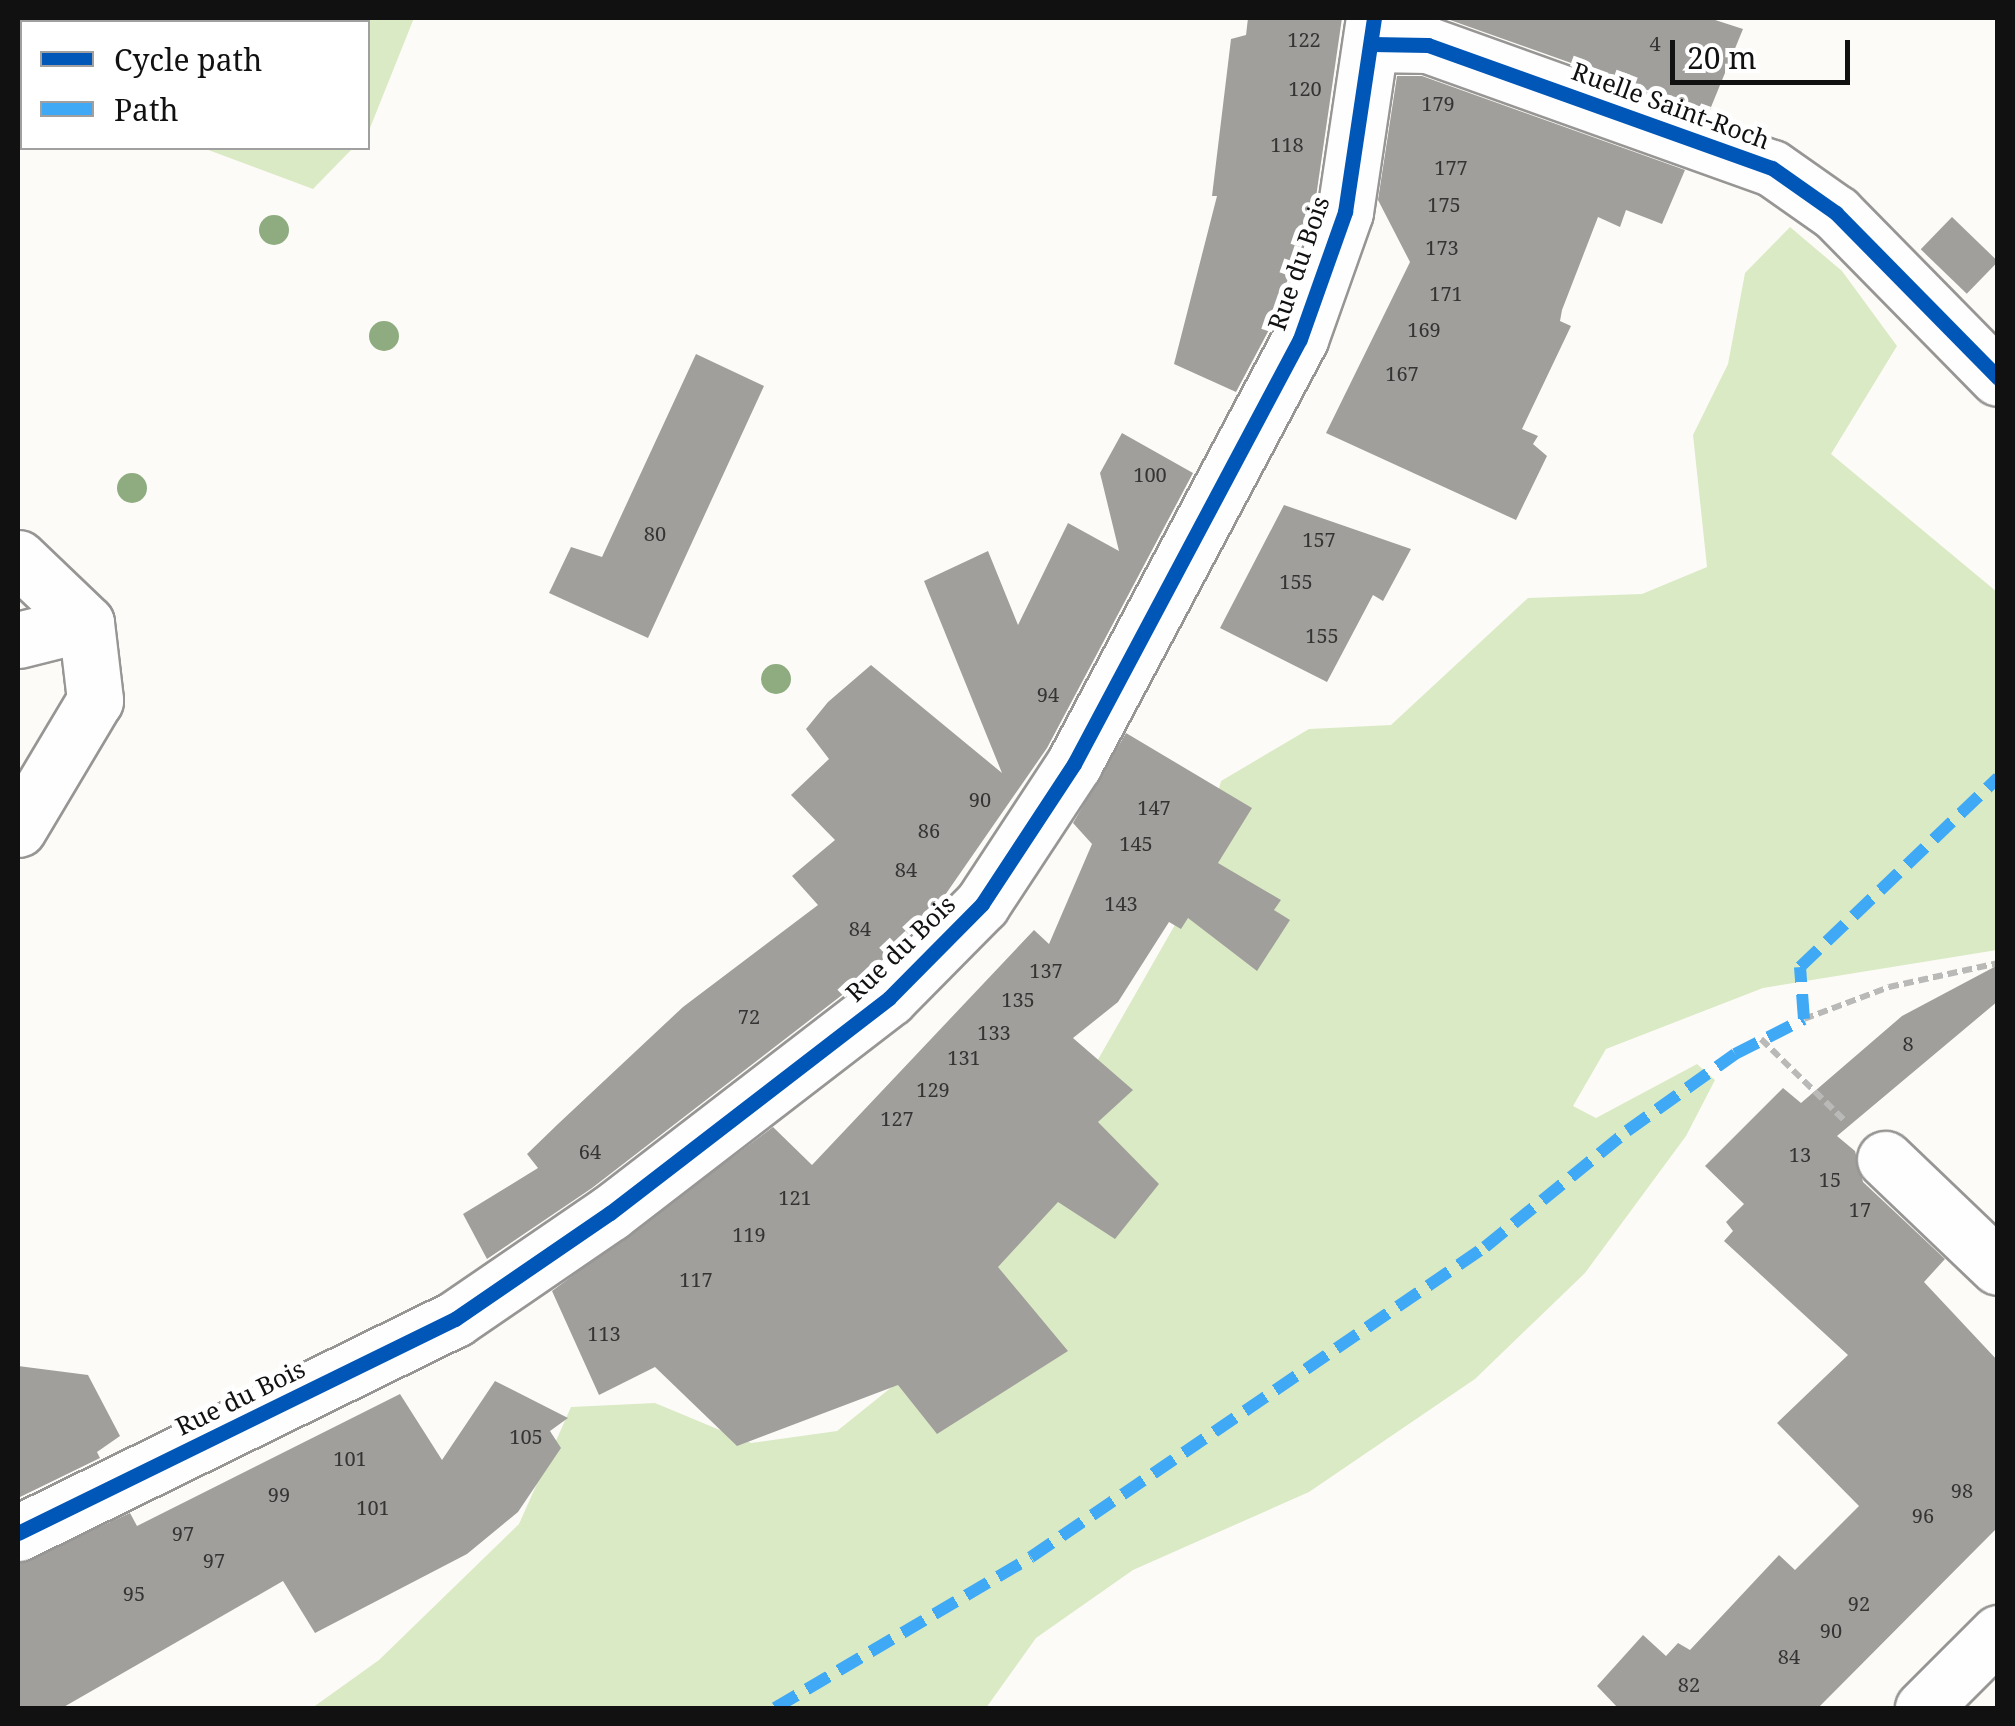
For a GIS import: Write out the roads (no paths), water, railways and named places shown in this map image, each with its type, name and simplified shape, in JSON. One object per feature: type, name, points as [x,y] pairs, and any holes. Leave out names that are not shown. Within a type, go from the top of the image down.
[{"type":"street","name":"Ruelle Saint-Roch","points":[[1373,31],[1428,45],[1772,168],[1836,213],[1998,378]]},
{"type":"street","name":"Rue du Bois","points":[[18,1532],[454,1319],[610,1213],[875,1009],[982,904],[1074,764],[1300,339],[1345,212],[1373,31]]},
{"type":"street","points":[[18,558],[86,623],[95,700],[18,829]]},
{"type":"street","points":[[18,640],[86,623]]},
{"type":"street","points":[[1884,1159],[1998,1267]]},
{"type":"street","points":[[1923,1708],[1998,1633]]}]
